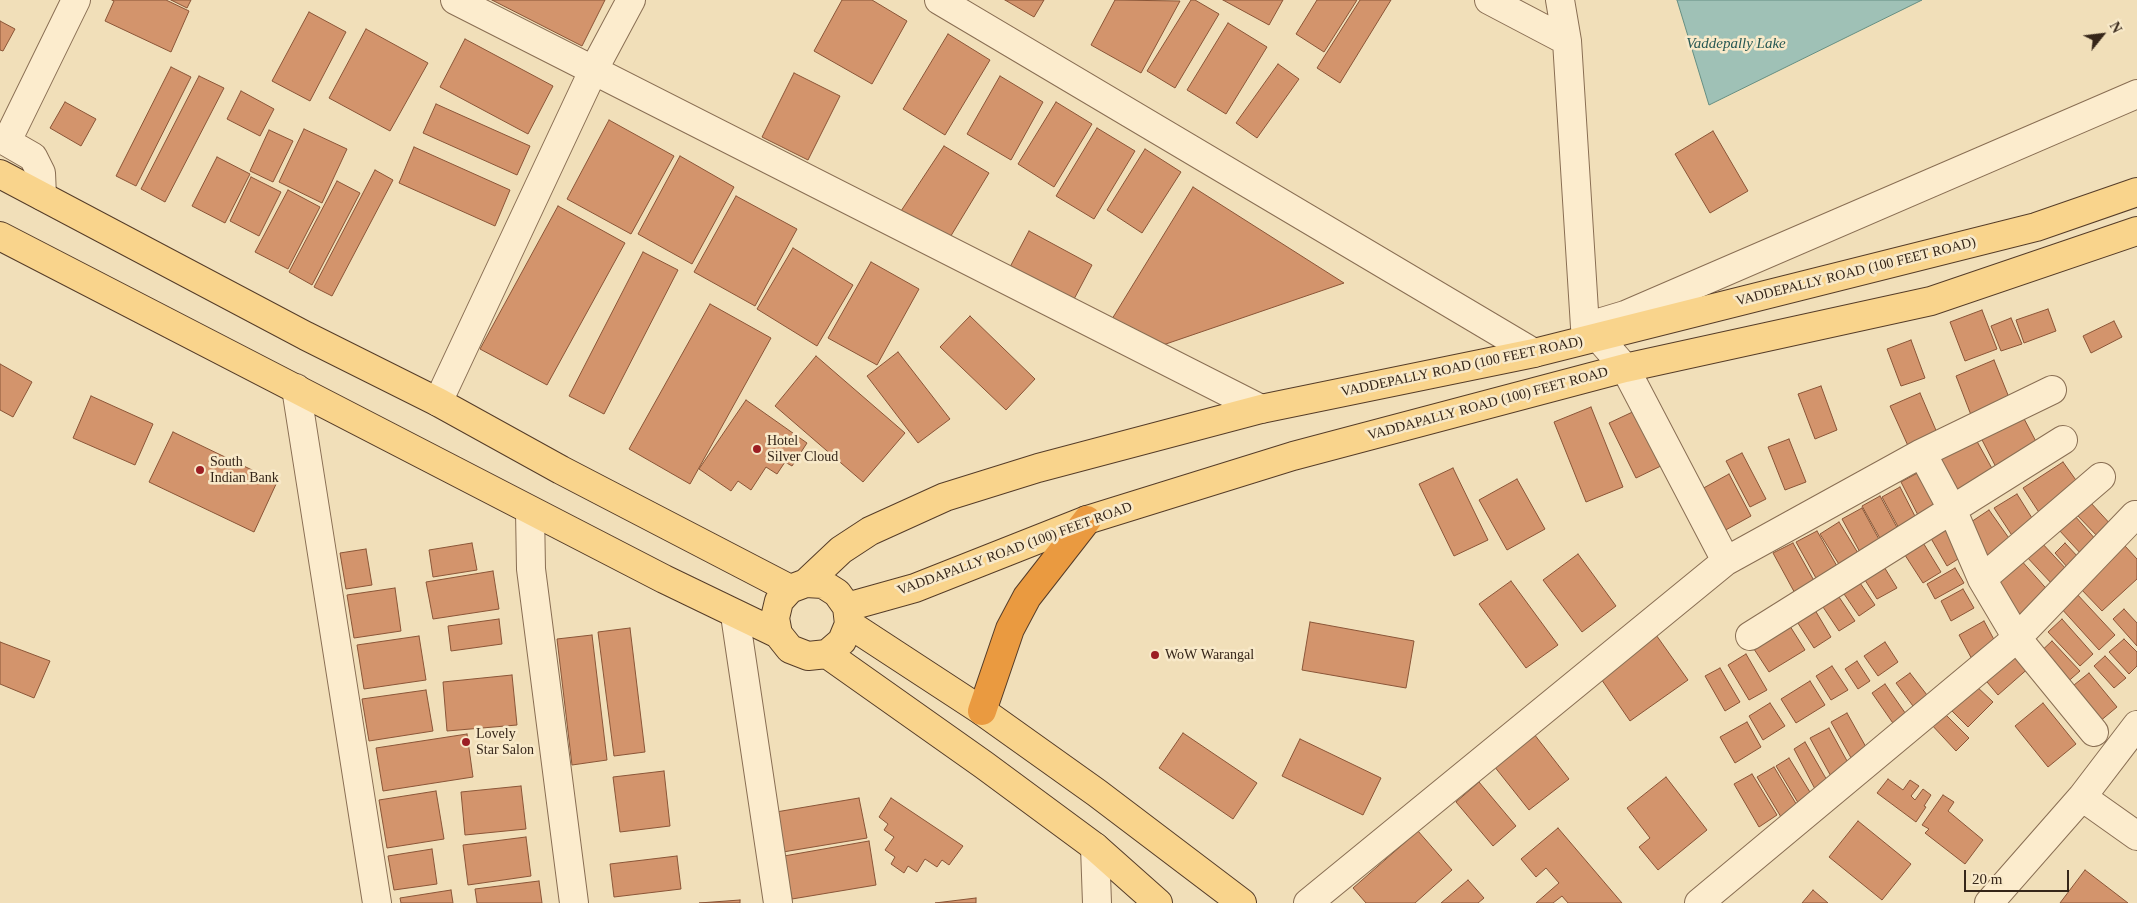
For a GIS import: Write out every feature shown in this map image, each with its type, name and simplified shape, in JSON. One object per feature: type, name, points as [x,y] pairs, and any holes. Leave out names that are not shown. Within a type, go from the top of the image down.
[{"type":"highway","points":[[982,711],[1010,629],[1027,597],[1087,520]]},
{"type":"main road","points":[[0,174],[306,336],[438,402],[560,470],[798,586],[823,584],[838,592],[848,615],[1097,793],[1242,903]]},
{"type":"main road","name":"VADDEPALLY ROAD (100 FEET ROAD)","points":[[798,586],[840,550],[870,531],[945,498],[1038,468],[1261,409],[1534,353],[1592,332],[2036,227],[2137,192]]},
{"type":"main road","name":"VADDAPALLY ROAD (100) FEET ROAD","points":[[848,615],[1087,520],[1293,456],[1624,368],[1931,301],[2137,230]]},
{"type":"main road","points":[[0,238],[296,388],[735,615],[778,634],[790,649],[808,656],[827,654],[842,641],[848,615]]},
{"type":"main road","points":[[778,634],[775,618],[779,601],[798,586]]},
{"type":"main road","points":[[827,654],[984,765],[1095,848],[1158,903]]},
{"type":"street","points":[[42,196],[41,173],[33,157],[4,139],[76,0]]},
{"type":"street","points":[[455,0],[1261,409]]},
{"type":"street","points":[[438,402],[592,71],[631,0]]},
{"type":"street","points":[[939,0],[1534,353]]},
{"type":"street","points":[[1490,0],[1567,41]]},
{"type":"street","points":[[1560,0],[1567,41],[1592,332],[1624,368],[1726,560]]},
{"type":"street","points":[[1592,332],[1625,315],[2137,94]]},
{"type":"street","points":[[296,388],[377,903]]},
{"type":"street","points":[[1308,903],[1726,560],[1922,453],[2052,390]]},
{"type":"street","points":[[1750,636],[2063,440]]},
{"type":"street","points":[[1922,453],[1952,509],[1982,579],[2017,638],[2094,732]]},
{"type":"street","points":[[1982,579],[2101,477]]},
{"type":"street","points":[[530,510],[531,569],[574,903]]},
{"type":"street","points":[[1700,903],[2017,638],[2135,515]]},
{"type":"street","points":[[735,615],[778,903]]},
{"type":"street","points":[[1989,903],[2082,797],[2137,725]]},
{"type":"street","points":[[2082,797],[2137,836]]},
{"type":"street","points":[[1095,848],[1097,903]]},
{"type":"water","name":"Vaddepally Lake","points":[[1677,0],[1922,0],[1709,105]]},
{"type":"building","points":[[112,0],[166,0],[189,11],[171,52],[105,21],[114,1]]},
{"type":"building","points":[[171,0],[191,0],[187,8]]},
{"type":"building","points":[[492,0],[605,0],[582,46]]},
{"type":"building","points":[[842,0],[872,0],[907,21],[872,84],[814,51]]},
{"type":"building","points":[[1005,0],[1044,0],[1034,17]]},
{"type":"building","points":[[1115,0],[1180,1],[1141,73],[1091,45]]},
{"type":"building","points":[[1191,0],[1195,0],[1219,14],[1175,88],[1147,71]]},
{"type":"building","points":[[1223,0],[1283,0],[1269,25]]},
{"type":"building","points":[[1317,0],[1357,0],[1324,52],[1296,34]]},
{"type":"building","points":[[1360,0],[1391,0],[1340,83],[1317,68]]},
{"type":"building","points":[[309,12],[346,32],[310,101],[272,81]]},
{"type":"building","points":[[0,21],[15,29],[3,51],[0,50]]},
{"type":"building","points":[[1228,23],[1267,47],[1226,114],[1187,90]]},
{"type":"building","points":[[366,29],[428,63],[390,131],[329,98]]},
{"type":"building","points":[[948,34],[990,60],[945,135],[903,109]]},
{"type":"building","points":[[465,39],[553,86],[528,134],[440,87]]},
{"type":"building","points":[[1278,64],[1299,79],[1257,138],[1236,123]]},
{"type":"building","points":[[171,67],[191,77],[136,186],[116,176]]},
{"type":"building","points":[[794,73],[840,96],[808,160],[762,137]]},
{"type":"building","points":[[199,76],[224,88],[165,202],[141,189]]},
{"type":"building","points":[[1000,76],[1043,102],[1011,160],[967,134]]},
{"type":"building","points":[[241,91],[274,109],[260,136],[227,119]]},
{"type":"building","points":[[65,102],[96,119],[81,146],[50,128]]},
{"type":"building","points":[[1056,102],[1092,124],[1054,187],[1018,164]]},
{"type":"building","points":[[436,104],[530,146],[517,175],[423,133]]},
{"type":"building","points":[[609,120],[674,156],[631,234],[567,199]]},
{"type":"building","points":[[1097,128],[1135,151],[1094,219],[1056,196]]},
{"type":"building","points":[[304,129],[347,149],[322,203],[279,182]]},
{"type":"building","points":[[269,130],[293,141],[273,182],[250,171]]},
{"type":"building","points":[[1713,131],[1748,191],[1710,213],[1675,154]]},
{"type":"building","points":[[944,146],[989,173],[949,239],[901,211]]},
{"type":"building","points":[[414,147],[510,190],[495,226],[399,183]]},
{"type":"building","points":[[1145,149],[1181,172],[1142,233],[1107,210]]},
{"type":"building","points":[[680,156],[734,187],[692,264],[638,234]]},
{"type":"building","points":[[217,157],[250,174],[225,223],[192,206]]},
{"type":"building","points":[[375,170],[393,180],[332,296],[314,287]]},
{"type":"building","points":[[251,177],[281,192],[259,236],[230,221]]},
{"type":"building","points":[[337,181],[360,193],[312,285],[289,272]]},
{"type":"building","points":[[1193,187],[1344,283],[1160,346],[1112,319]]},
{"type":"building","points":[[288,190],[320,207],[288,269],[255,252]]},
{"type":"building","points":[[736,196],[797,229],[755,306],[694,272]]},
{"type":"building","points":[[558,206],[625,243],[547,385],[480,349]]},
{"type":"building","points":[[1029,231],[1092,265],[1073,301],[1010,267]]},
{"type":"building","points":[[793,248],[853,285],[817,346],[757,309]]},
{"type":"building","points":[[643,252],[678,270],[604,414],[569,396]]},
{"type":"building","points":[[871,262],[919,289],[877,365],[828,338]]},
{"type":"building","points":[[710,304],[771,338],[690,484],[629,449]]},
{"type":"building","points":[[2048,309],[2056,331],[2024,343],[2016,320]]},
{"type":"building","points":[[1982,310],[1997,349],[1965,361],[1950,322]]},
{"type":"building","points":[[970,316],[1035,379],[1006,410],[940,347]]},
{"type":"building","points":[[2011,318],[2022,344],[2001,351],[1991,326]]},
{"type":"building","points":[[2114,321],[2122,337],[2091,353],[2083,336]]},
{"type":"building","points":[[1911,340],[1925,378],[1901,386],[1887,349]]},
{"type":"building","points":[[898,352],[950,419],[918,443],[867,376]]},
{"type":"building","points":[[816,356],[905,433],[863,482],[775,406]]},
{"type":"building","points":[[1994,360],[2010,400],[1971,415],[1956,376]]},
{"type":"building","points":[[0,364],[32,382],[13,417],[0,410]]},
{"type":"building","points":[[1821,386],[1837,430],[1815,439],[1798,394]]},
{"type":"building","points":[[1920,393],[1938,435],[1909,448],[1890,406]]},
{"type":"building","points":[[91,396],[153,424],[135,465],[73,438]]},
{"type":"building","points":[[746,400],[807,443],[792,466],[785,462],[777,474],[766,467],[751,490],[738,481],[731,491],[699,469]]},
{"type":"building","points":[[1591,407],[1623,487],[1586,502],[1554,422]]},
{"type":"building","points":[[1639,409],[1665,464],[1636,478],[1609,423]]},
{"type":"building","points":[[2021,413],[2041,451],[1999,473],[1979,434]]},
{"type":"building","points":[[173,432],[277,482],[254,532],[149,482]]},
{"type":"building","points":[[1974,436],[1994,472],[1953,494],[1933,458]]},
{"type":"building","points":[[1789,439],[1806,482],[1785,490],[1768,447]]},
{"type":"building","points":[[1742,453],[1766,499],[1750,507],[1726,461]]},
{"type":"building","points":[[2063,462],[2083,490],[2042,517],[2023,488]]},
{"type":"building","points":[[1453,468],[1488,540],[1454,556],[1419,484]]},
{"type":"building","points":[[1923,470],[1943,509],[1921,521],[1901,482]]},
{"type":"building","points":[[1729,474],[1751,516],[1722,532],[1700,490]]},
{"type":"building","points":[[1517,479],[1545,529],[1507,550],[1479,500]]},
{"type":"building","points":[[1900,487],[1919,524],[1902,534],[1882,497]]},
{"type":"building","points":[[2017,494],[2037,526],[2015,540],[1994,508]]},
{"type":"building","points":[[1880,496],[1900,533],[1882,542],[1862,506]]},
{"type":"building","points":[[2090,502],[2113,527],[2100,539],[2076,514]]},
{"type":"building","points":[[1862,508],[1881,543],[1861,554],[1842,519]]},
{"type":"building","points":[[1989,510],[2011,541],[1987,558],[1965,526]]},
{"type":"building","points":[[2075,516],[2097,541],[2082,555],[2059,530]]},
{"type":"building","points":[[1839,522],[1861,558],[1842,569],[1820,534]]},
{"type":"building","points":[[1948,523],[1966,554],[1947,566],[1929,535]]},
{"type":"building","points":[[1817,531],[1842,575],[1821,587],[1796,542]]},
{"type":"building","points":[[1922,541],[1941,572],[1923,583],[1903,552]]},
{"type":"building","points":[[2040,541],[2068,571],[2053,585],[2025,555]]},
{"type":"building","points":[[472,543],[477,570],[433,577],[429,550]]},
{"type":"building","points":[[1793,543],[1817,586],[1797,597],[1773,553]]},
{"type":"building","points":[[2065,543],[2079,558],[2068,568],[2055,553]]},
{"type":"building","points":[[2125,546],[2137,559],[2137,579],[2102,611],[2080,588]]},
{"type":"building","points":[[366,549],[372,585],[346,589],[340,553]]},
{"type":"building","points":[[1578,554],[1616,606],[1582,632],[1543,580]]},
{"type":"building","points":[[1878,557],[1897,588],[1877,599],[1858,569]]},
{"type":"building","points":[[2019,558],[2052,595],[2022,623],[1988,586]]},
{"type":"building","points":[[1955,568],[1964,583],[1935,599],[1927,584]]},
{"type":"building","points":[[493,571],[499,609],[433,619],[426,582]]},
{"type":"building","points":[[1856,577],[1875,605],[1859,616],[1840,588]]},
{"type":"building","points":[[1511,581],[1558,645],[1526,668],[1479,604]]},
{"type":"building","points":[[395,588],[401,631],[354,638],[347,595]]},
{"type":"building","points":[[1963,589],[1974,608],[1951,621],[1941,601]]},
{"type":"building","points":[[1835,591],[1855,621],[1839,631],[1819,601]]},
{"type":"building","points":[[2076,593],[2115,635],[2099,650],[2060,607]]},
{"type":"building","points":[[1812,605],[1831,637],[1814,648],[1794,617]]},
{"type":"building","points":[[2124,609],[2137,623],[2137,646],[2113,619]]},
{"type":"building","points":[[499,619],[502,644],[451,651],[448,626]]},
{"type":"building","points":[[2062,619],[2093,654],[2080,666],[2048,632]]},
{"type":"building","points":[[1984,621],[1998,647],[1973,661],[1959,635]]},
{"type":"building","points":[[1310,622],[1414,641],[1406,688],[1302,670]]},
{"type":"building","points":[[1788,623],[1805,650],[1769,672],[1752,646]]},
{"type":"building","points":[[630,628],[645,752],[614,756],[598,632]]},
{"type":"building","points":[[1654,632],[1688,680],[1630,721],[1597,673]]},
{"type":"building","points":[[592,635],[607,760],[572,765],[557,639]]},
{"type":"building","points":[[419,636],[426,680],[364,689],[357,645]]},
{"type":"building","points":[[2124,639],[2137,652],[2137,666],[2129,674],[2109,652]]},
{"type":"building","points":[[2052,641],[2080,671],[2064,685],[2037,655]]},
{"type":"building","points":[[0,642],[50,661],[34,698],[0,684]]},
{"type":"building","points":[[1885,642],[1898,662],[1878,676],[1864,656]]},
{"type":"building","points":[[2015,647],[2031,666],[1998,695],[1982,676]]},
{"type":"building","points":[[1746,654],[1767,690],[1749,700],[1728,665]]},
{"type":"building","points":[[2105,656],[2126,678],[2114,688],[2094,666]]},
{"type":"building","points":[[1857,661],[1870,681],[1858,689],[1845,669]]},
{"type":"building","points":[[1832,666],[1848,690],[1831,700],[1816,676]]},
{"type":"building","points":[[1720,668],[1740,702],[1725,711],[1705,676]]},
{"type":"building","points":[[1910,673],[1927,695],[1913,706],[1896,683]]},
{"type":"building","points":[[2089,673],[2117,707],[2093,727],[2064,693]]},
{"type":"building","points":[[512,675],[517,725],[447,731],[443,682]]},
{"type":"building","points":[[1810,681],[1825,705],[1796,723],[1781,699]]},
{"type":"building","points":[[1885,684],[1910,720],[1897,729],[1872,693]]},
{"type":"building","points":[[1974,684],[1993,702],[1968,727],[1950,709]]},
{"type":"building","points":[[426,690],[433,731],[369,741],[362,699]]},
{"type":"building","points":[[1770,703],[1785,726],[1763,740],[1749,716]]},
{"type":"building","points":[[2043,703],[2076,744],[2048,767],[2015,726]]},
{"type":"building","points":[[1942,711],[1969,738],[1956,751],[1930,723]]},
{"type":"building","points":[[1847,713],[1871,756],[1855,765],[1831,722]]},
{"type":"building","points":[[1747,722],[1761,747],[1735,763],[1720,737]]},
{"type":"building","points":[[1829,728],[1852,770],[1833,780],[1810,738]]},
{"type":"building","points":[[1183,733],[1257,783],[1233,819],[1159,768]]},
{"type":"building","points":[[467,734],[473,777],[383,791],[376,748]]},
{"type":"building","points":[[1534,734],[1569,779],[1529,810],[1494,766]]},
{"type":"building","points":[[1300,739],[1381,778],[1363,815],[1282,776]]},
{"type":"building","points":[[1805,742],[1828,782],[1815,789],[1794,749]]},
{"type":"building","points":[[1789,758],[1813,797],[1800,806],[1776,766]]},
{"type":"building","points":[[1774,767],[1798,807],[1781,817],[1757,777]]},
{"type":"building","points":[[664,771],[670,826],[620,832],[613,777]]},
{"type":"building","points":[[1752,774],[1777,815],[1759,827],[1734,784]]},
{"type":"building","points":[[1666,777],[1707,830],[1658,870],[1639,847],[1650,838],[1627,808]]},
{"type":"building","points":[[1888,779],[1903,790],[1910,780],[1919,786],[1911,796],[1915,800],[1923,789],[1931,795],[1916,822],[1877,793]]},
{"type":"building","points":[[1479,782],[1516,826],[1493,846],[1456,802]]},
{"type":"building","points":[[521,786],[526,829],[465,835],[461,792]]},
{"type":"building","points":[[436,791],[444,839],[387,848],[379,800]]},
{"type":"building","points":[[1943,795],[1954,802],[1948,811],[1983,840],[1965,864],[1925,833],[1929,829],[1922,825]]},
{"type":"building","points":[[859,798],[867,838],[783,852],[776,812]]},
{"type":"building","points":[[891,798],[963,846],[949,865],[942,860],[937,867],[925,859],[917,872],[908,866],[904,873],[891,864],[895,857],[885,850],[894,837],[884,830],[888,824],[879,817]]},
{"type":"building","points":[[1858,821],[1911,864],[1882,900],[1829,857]]},
{"type":"building","points":[[1558,828],[1622,903],[1568,903],[1562,896],[1553,903],[1536,903],[1559,883],[1546,868],[1536,877],[1521,859]]},
{"type":"building","points":[[1418,831],[1452,870],[1415,903],[1366,903],[1353,888]]},
{"type":"building","points":[[526,837],[531,876],[468,885],[463,845]]},
{"type":"building","points":[[869,841],[876,885],[792,899],[784,856]]},
{"type":"building","points":[[432,849],[437,884],[394,890],[388,856]]},
{"type":"building","points":[[677,856],[681,889],[614,897],[610,864]]},
{"type":"building","points":[[2085,870],[2128,903],[2060,903]]},
{"type":"building","points":[[1468,880],[1484,898],[1478,903],[1441,903]]},
{"type":"building","points":[[539,881],[542,903],[477,903],[475,889]]},
{"type":"building","points":[[451,890],[453,903],[401,903],[400,898]]},
{"type":"building","points":[[1813,890],[1828,903],[1802,903]]},
{"type":"building","points":[[976,898],[976,903],[935,903]]},
{"type":"building","points":[[740,900],[740,903],[699,903]]},
{"type":"place","name":"Hotel Silver Cloud","points":[[757,449]]},
{"type":"place","name":"South Indian Bank","points":[[200,470]]},
{"type":"place","name":"WoW Warangal","points":[[1155,655]]},
{"type":"place","name":"Lovely Star Salon","points":[[466,742]]}]
